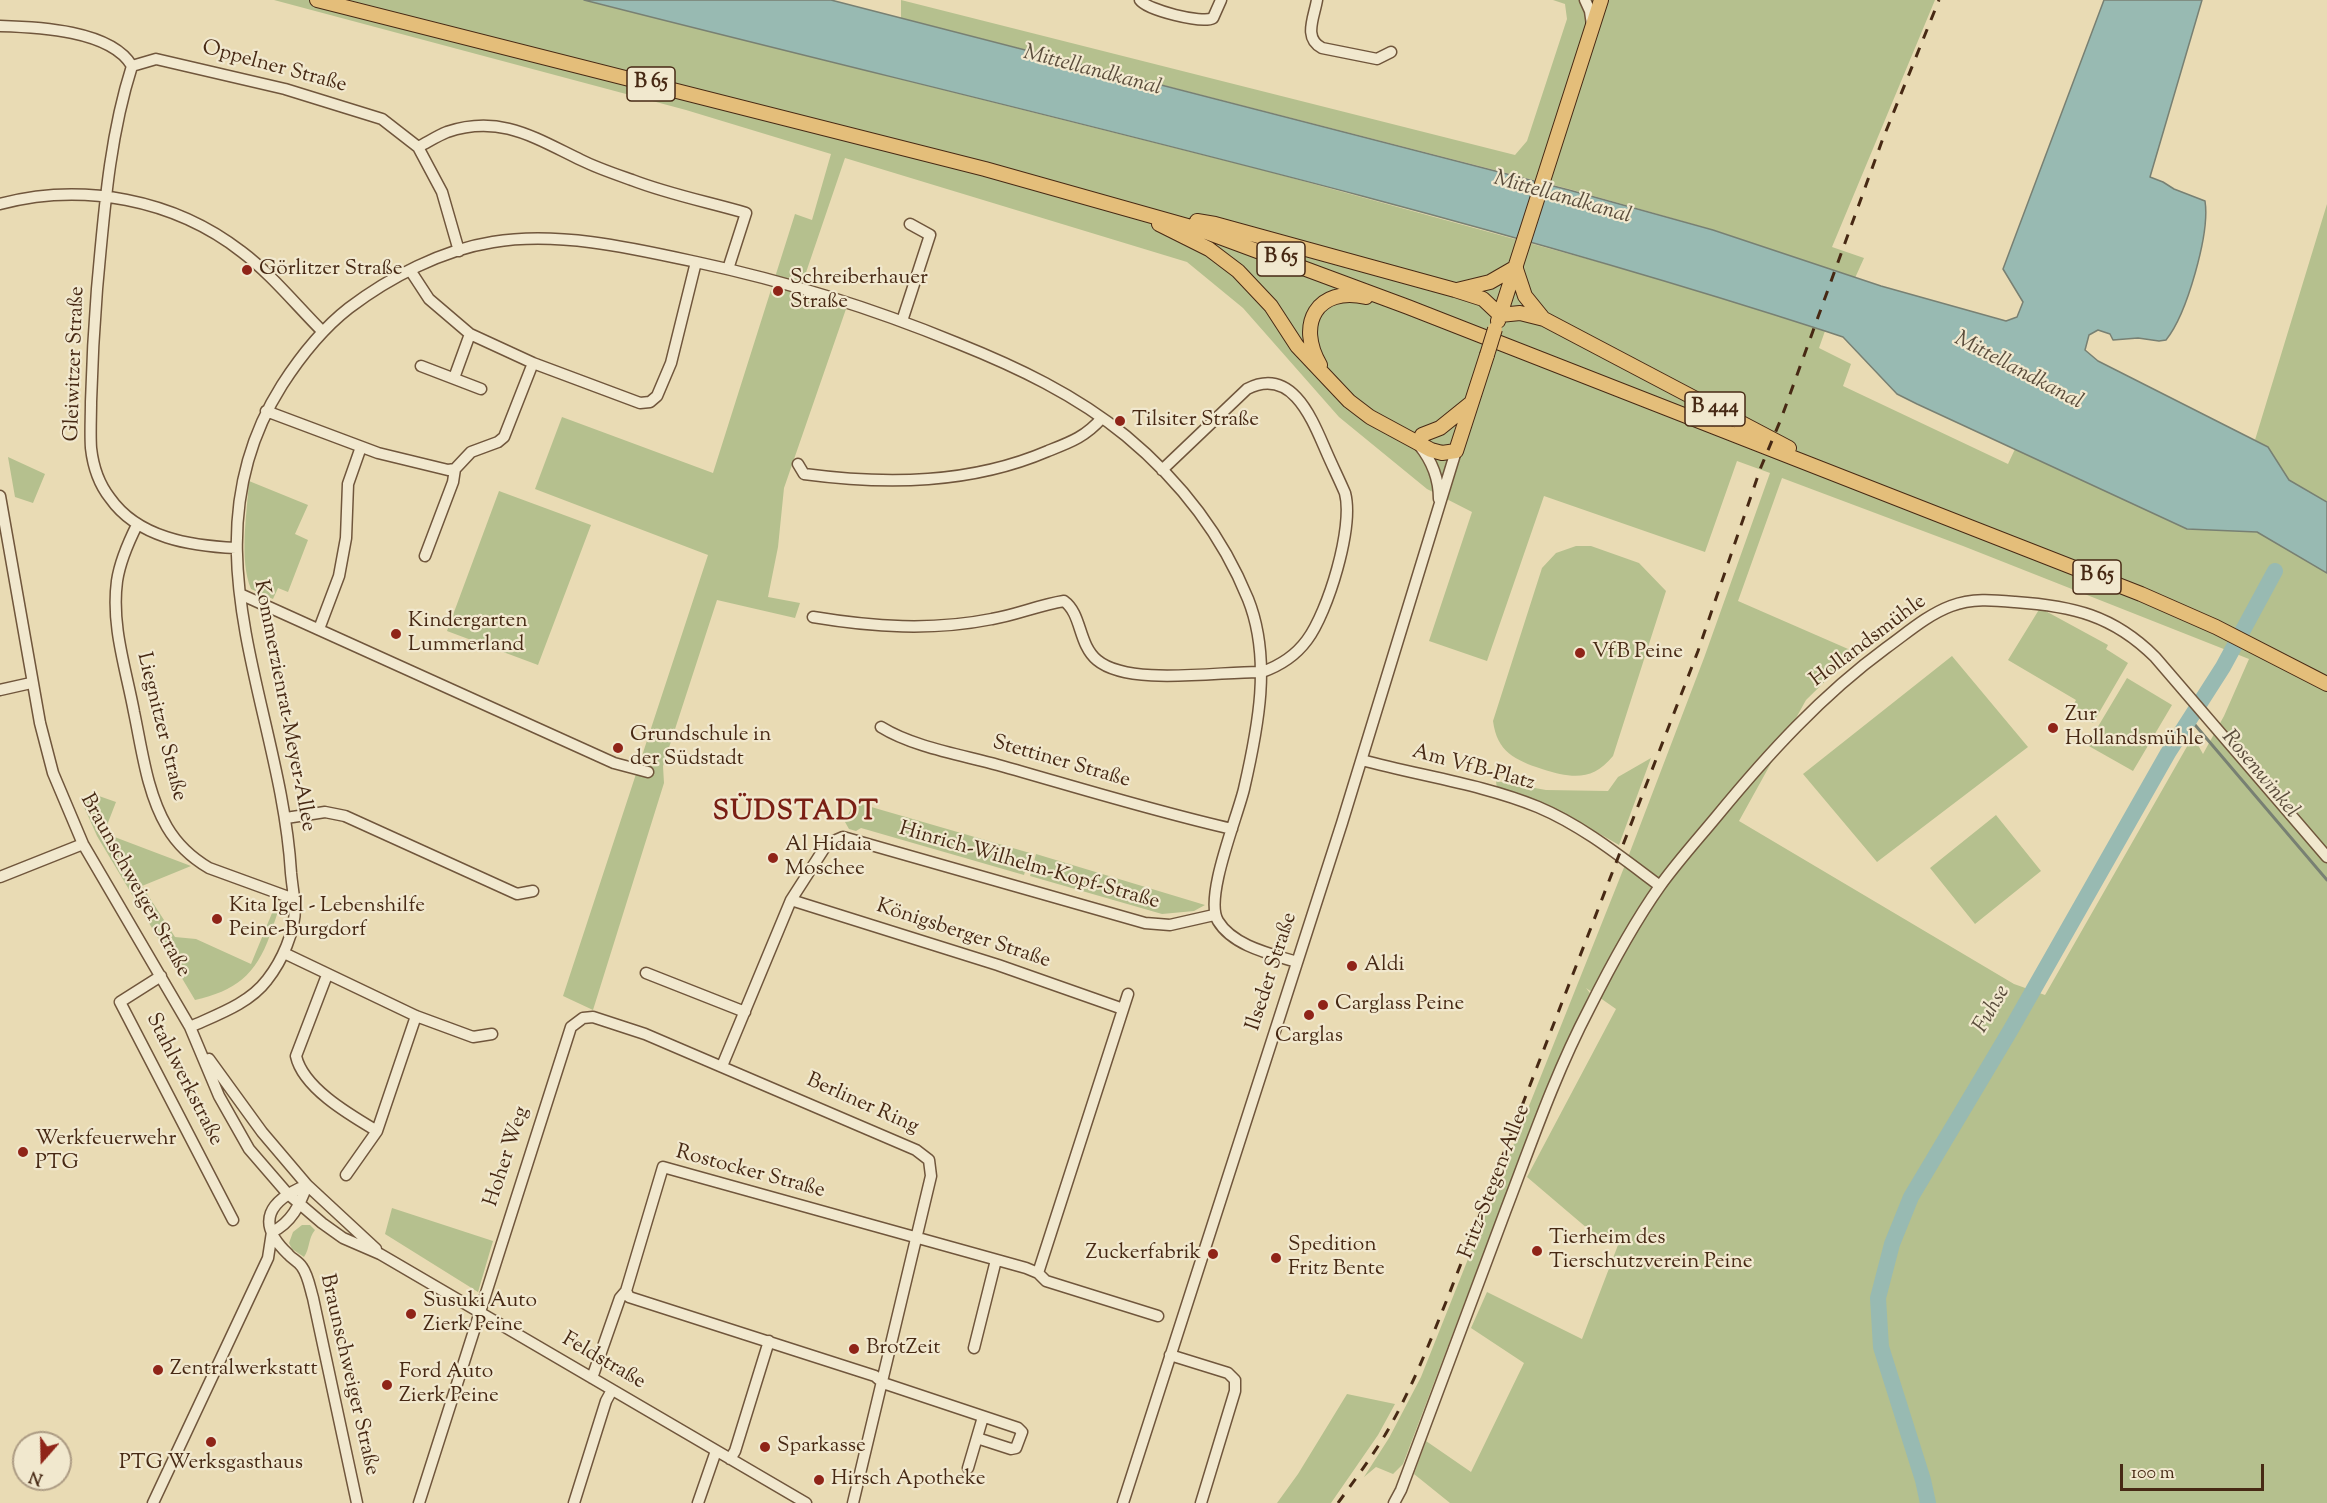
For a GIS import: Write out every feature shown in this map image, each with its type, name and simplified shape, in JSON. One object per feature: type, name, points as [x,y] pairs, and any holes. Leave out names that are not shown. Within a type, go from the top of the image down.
[{"type":"main road","name":"B 65","points":[[317,0],[973,166],[1153,215],[1231,240],[2140,594],[2216,627],[2327,684]]},
{"type":"main road","points":[[1128,208],[1209,249],[1238,271],[1262,294],[1297,346],[1360,410],[1442,453],[1456,451],[1601,0]]},
{"type":"main road","points":[[1153,215],[1215,224],[1455,290],[1484,299],[1498,322]]},
{"type":"main road","points":[[1455,290],[1481,285],[1516,267]]},
{"type":"main road","points":[[1516,267],[1519,283],[1525,296],[1544,319]]},
{"type":"main road","points":[[1329,380],[1311,346],[1309,333],[1311,323],[1320,307],[1327,301],[1344,294],[1408,307]]},
{"type":"main road","points":[[1498,322],[1520,313],[1544,319]]},
{"type":"main road","name":"B 444","points":[[1544,319],[1846,479]]},
{"type":"main road","points":[[1420,440],[1446,424],[1472,402]]},
{"type":"street","points":[[1140,0],[1150,8],[1203,21],[1213,18],[1221,0]]},
{"type":"street","points":[[1317,0],[1311,33],[1311,40],[1315,44],[1322,48],[1377,59],[1391,52]]},
{"type":"street","points":[[1585,0],[1590,11],[1592,27]]},
{"type":"street","points":[[0,26],[31,27],[84,36],[113,47],[127,57],[132,66],[117,119],[106,195]]},
{"type":"street","name":"Oppelner Straße","points":[[132,66],[156,58],[294,92],[382,119],[418,147],[442,192],[459,251]]},
{"type":"street","points":[[418,147],[446,132],[493,126],[512,129],[532,135],[581,160],[634,181],[746,213],[728,269]]},
{"type":"street","points":[[0,204],[43,196],[106,195],[154,207],[216,234],[243,252],[323,332]]},
{"type":"street","name":"Gleiwitzer Straße","points":[[106,195],[94,329],[92,450],[95,468],[111,501],[137,525],[157,535],[212,547],[236,548]]},
{"type":"street","points":[[902,321],[930,235],[909,224]]},
{"type":"street","name":"Kommerzienrat-Meyer-Allee","points":[[190,1027],[234,1006],[255,993],[270,978],[284,953],[294,918],[286,818],[247,644],[236,548],[237,511],[243,473],[266,411],[290,373],[323,332],[348,309],[377,289],[410,270],[459,251],[490,242],[526,238],[618,246],[728,269],[804,289],[902,321],[1041,380],[1102,418],[1126,436],[1162,470],[1197,510],[1233,565],[1258,629],[1262,672],[1247,772],[1216,884],[1213,902],[1214,915]]},
{"type":"street","points":[[410,270],[429,299],[470,334],[533,363],[640,403],[650,402],[657,396],[671,363],[696,262]]},
{"type":"street","points":[[454,378],[470,334]]},
{"type":"street","points":[[425,556],[453,482],[455,469],[471,452],[498,442],[504,437],[533,363]]},
{"type":"street","points":[[422,366],[482,389]]},
{"type":"street","points":[[813,617],[883,626],[929,627],[989,620],[1064,601],[1072,607],[1082,638],[1090,652],[1109,668],[1152,675],[1262,672],[1273,668],[1290,657],[1308,638],[1329,590],[1344,536],[1348,503],[1311,416],[1297,397],[1283,387],[1273,384],[1254,386],[1162,470]]},
{"type":"street","points":[[266,411],[361,447],[407,461],[448,470],[455,469]]},
{"type":"street","points":[[798,464],[804,474],[850,479],[922,480],[967,475],[1015,464],[1079,438],[1090,432],[1102,418]]},
{"type":"street","points":[[1420,440],[1432,466],[1439,492],[1438,506]]},
{"type":"street","points":[[319,629],[339,576],[346,538],[348,484],[361,447]]},
{"type":"street","name":"Ilseder Straße","points":[[1123,1503],[1362,760],[1456,451]]},
{"type":"street","name":"Braunschweiger Straße","points":[[0,496],[31,683],[53,773],[83,844],[190,1027],[234,1124],[249,1149],[300,1206]]},
{"type":"street","name":"Liegnitzer Straße","points":[[137,525],[122,558],[117,581],[118,640],[150,784],[167,828],[185,850],[210,868],[294,899]]},
{"type":"street","points":[[240,594],[614,764],[648,772]]},
{"type":"street","name":"Hollandsmühle","points":[[1660,886],[1744,783],[1834,690],[1933,614],[1953,605],[1973,600],[2060,607],[2087,612],[2139,640],[2327,857]]},
{"type":"street","points":[[0,690],[31,683]]},
{"type":"street","name":"Stettiner Straße","points":[[881,727],[933,747],[1163,812],[1232,829]]},
{"type":"street","name":"Am VfB-Platz","points":[[1362,760],[1496,793],[1540,808],[1612,849],[1660,886]]},
{"type":"street","points":[[286,818],[325,812],[345,816],[517,894],[533,891]]},
{"type":"street","name":"Hinrich-Wilhelm-Kopf-Straße","points":[[791,900],[827,844],[843,837],[1145,923],[1170,925],[1214,915]]},
{"type":"street","points":[[0,877],[83,844]]},
{"type":"street","name":"Fritz-Stegen-Allee","points":[[1394,1503],[1401,1490],[1560,1070],[1610,969],[1660,886]]},
{"type":"street","points":[[722,1066],[791,900]]},
{"type":"street","name":"Königsberger Straße","points":[[791,900],[998,965],[1123,1009]]},
{"type":"street","points":[[1214,915],[1222,927],[1248,945],[1297,962]]},
{"type":"street","points":[[284,953],[416,1016],[473,1037],[492,1034]]},
{"type":"street","points":[[646,973],[745,1012]]},
{"type":"street","points":[[327,975],[296,1056],[298,1068],[335,1106],[377,1131]]},
{"type":"street","name":"Stahlwerkstraße","points":[[161,976],[120,1002],[233,1220]]},
{"type":"street","points":[[1038,1274],[1128,994]]},
{"type":"street","points":[[346,1175],[377,1131],[416,1016]]},
{"type":"street","name":"Berliner Ring","points":[[583,1018],[593,1017],[645,1034],[722,1066],[926,1156],[931,1164],[931,1176],[853,1503]]},
{"type":"street","name":"Hoher Weg","points":[[419,1503],[560,1057],[571,1027],[583,1018]]},
{"type":"street","name":"Braunschweiger Straße","points":[[197,1042],[262,1132],[307,1185]]},
{"type":"street","name":"Rostocker Straße","points":[[592,1378],[598,1367],[620,1298],[626,1291],[663,1167],[915,1238]]},
{"type":"street","points":[[153,1503],[268,1258],[272,1232],[268,1222],[272,1210],[287,1193],[307,1185]]},
{"type":"street","points":[[272,1232],[281,1228],[300,1206],[307,1185]]},
{"type":"street","name":"Feldstraße","points":[[307,1185],[380,1254]]},
{"type":"street","name":"Feldstraße","points":[[300,1206],[343,1238],[380,1254],[806,1503]]},
{"type":"street","name":"Braunschweiger Straße","points":[[272,1232],[288,1254],[302,1266],[313,1298],[357,1503]]},
{"type":"street","points":[[915,1238],[996,1260],[1038,1274],[1046,1281],[1158,1316]]},
{"type":"street","points":[[974,1348],[996,1260]]},
{"type":"street","points":[[626,1291],[629,1297],[875,1376],[883,1383],[1018,1428],[1022,1432],[1017,1448],[1011,1449],[977,1438]]},
{"type":"street","points":[[730,1459],[735,1451],[769,1341]]},
{"type":"street","points":[[1170,1355],[1228,1372],[1235,1380],[1234,1391],[1201,1503]]},
{"type":"street","points":[[574,1503],[612,1390]]},
{"type":"street","points":[[968,1468],[983,1417]]},
{"type":"street","points":[[698,1503],[716,1451]]},
{"type":"green space","points":[[274,0],[584,0],[1259,169],[1686,286],[1825,331],[1819,348],[1851,364],[1843,386],[2008,464],[2015,449],[2187,529],[2257,532],[2327,573],[2327,1503],[1450,1503],[1414,1474],[1426,1441],[1471,1472],[1524,1363],[1471,1328],[1487,1292],[1582,1339],[1618,1245],[1601,1240],[1527,1177],[1616,1009],[1586,988],[1590,993],[1547,1086],[1403,1464],[1393,1474],[1376,1467],[1364,1477],[1389,1438],[1421,1377],[1625,865],[1704,658],[1770,473],[1737,461],[1705,552],[1544,496],[1487,661],[1429,641],[1472,512],[1427,489],[1339,417],[1243,308],[1187,262],[845,158],[799,293],[846,309],[784,488],[778,547],[768,597],[800,603],[795,618],[717,600],[663,766],[664,783],[593,1010],[563,996],[708,555],[535,489],[562,417],[713,473],[795,214],[812,220],[831,154],[686,110]],"holes":[[[1782,478],[1963,546],[2249,659],[2224,716],[2203,754],[2193,736],[2045,995],[2014,984],[1739,821],[1806,700],[1855,652],[1738,601]]]},
{"type":"green space","points":[[901,0],[1515,155],[1527,141],[1567,19],[1565,4],[1553,0],[1935,0],[1832,247],[1864,258],[1855,278],[1714,230],[1569,189],[901,18]]},
{"type":"green space","points":[[2327,204],[2327,502],[2289,480],[2268,447],[2255,440]]},
{"type":"green space","points":[[8,457],[45,474],[33,503],[15,497]]},
{"type":"green space","points":[[249,481],[308,505],[295,534],[308,540],[288,592],[278,588],[273,599],[251,589],[247,577],[245,536]]},
{"type":"green space","points":[[499,491],[591,525],[538,665],[447,631]]},
{"type":"green space","name":"VfB Peine","points":[[1576,546],[1591,546],[1639,563],[1666,591],[1613,756],[1589,774],[1572,776],[1542,769],[1516,758],[1503,747],[1495,732],[1493,721],[1542,568],[1556,553]]},
{"type":"green space","points":[[2040,608],[2108,645],[2106,649],[2128,663],[2093,723],[2071,709],[2076,700],[2008,660]]},
{"type":"green space","points":[[1952,656],[2028,747],[1877,862],[1803,774]]},
{"type":"green space","points":[[2127,678],[2172,705],[2133,771],[2087,745]]},
{"type":"green space","points":[[1651,758],[1619,845],[1567,815],[1497,789],[1496,781],[1546,790],[1608,791],[1618,777]]},
{"type":"green space","points":[[96,795],[116,802],[104,833],[191,866],[142,886],[175,937],[196,939],[251,964],[277,901],[280,903],[258,961],[251,971],[233,986],[222,992],[195,1000],[97,836],[81,800]]},
{"type":"green space","points":[[854,802],[1030,853],[1024,875],[861,828],[856,831],[849,829],[845,822]]},
{"type":"green space","points":[[1996,815],[2041,871],[1975,924],[1930,868]]},
{"type":"green space","points":[[1036,854],[1205,905],[1194,911],[1162,914],[1030,876]]},
{"type":"green space","points":[[392,1208],[493,1241],[478,1292],[385,1234]]},
{"type":"green space","points":[[302,1225],[310,1225],[315,1230],[304,1257],[292,1249],[289,1243],[293,1232]]},
{"type":"green space","points":[[1347,1394],[1395,1404],[1378,1435],[1331,1503],[1277,1503],[1298,1474]]},
{"type":"water","name":"Mittellandkanal","points":[[584,0],[831,0],[1569,190],[1713,230],[1881,286],[2006,321],[2017,317],[2023,302],[2003,269],[2104,0],[2202,0],[2150,177],[2205,201],[2204,233],[2189,293],[2182,312],[2166,340],[2138,338],[2113,340],[2110,334],[2098,330],[2089,335],[2085,350],[2098,361],[2268,447],[2289,480],[2327,502],[2327,573],[2257,532],[2187,529],[1917,404],[1897,394],[1843,337],[1825,331],[1518,238],[1363,196]]},
{"type":"waterway","name":"Fuhse","points":[[1928,1503],[1923,1480],[1881,1347],[1878,1298],[1892,1244],[1911,1197],[2010,1031],[2168,753],[2223,667],[2275,571]]},
{"type":"waterway","name":"Rosenwinkel","points":[[2190,719],[2327,880]]},
{"type":"railway","points":[[1338,1503],[1385,1435],[1419,1367],[1448,1297],[1698,651],[1761,467],[1781,419],[1882,141],[1939,0]]},
{"type":"place","name":"Görlitzer Straße","points":[[247,270]]},
{"type":"place","name":"Schreiberhauer Straße","points":[[778,291]]},
{"type":"place","name":"Tilsiter Straße","points":[[1120,421]]},
{"type":"place","name":"Kindergarten Lummerland","points":[[396,634]]},
{"type":"place","name":"VfB Peine","points":[[1580,653]]},
{"type":"place","name":"Zur Hollandsmühle","points":[[2053,728]]},
{"type":"place","name":"Grundschule in der Südstadt","points":[[618,748]]},
{"type":"place","name":"Al Hidaia Moschee","points":[[773,858]]},
{"type":"place","name":"Kita Igel - Lebenshilfe Peine-Burgdorf","points":[[217,919]]},
{"type":"place","name":"Aldi","points":[[1352,966]]},
{"type":"place","name":"Carglass Peine","points":[[1323,1005]]},
{"type":"place","name":"Carglas","points":[[1309,1015]]},
{"type":"place","name":"Werkfeuerwehr PTG","points":[[23,1152]]},
{"type":"place","name":"Tierheim des Tierschutzverein Peine","points":[[1537,1251]]},
{"type":"place","name":"Zuckerfabrik","points":[[1213,1254]]},
{"type":"place","name":"Spedition Fritz Bente","points":[[1276,1258]]},
{"type":"place","name":"Susuki Auto Zierk Peine","points":[[411,1314]]},
{"type":"place","name":"BrotZeit","points":[[854,1349]]},
{"type":"place","name":"Zentralwerkstatt","points":[[158,1370]]},
{"type":"place","name":"Ford Auto Zierk Peine","points":[[387,1385]]},
{"type":"place","name":"PTG Werksgasthaus","points":[[211,1442]]},
{"type":"place","name":"Sparkasse","points":[[765,1447]]},
{"type":"place","name":"Hirsch Apotheke","points":[[819,1480]]},
{"type":"district","name":"SÜDSTADT","points":[[796,814]]}]
